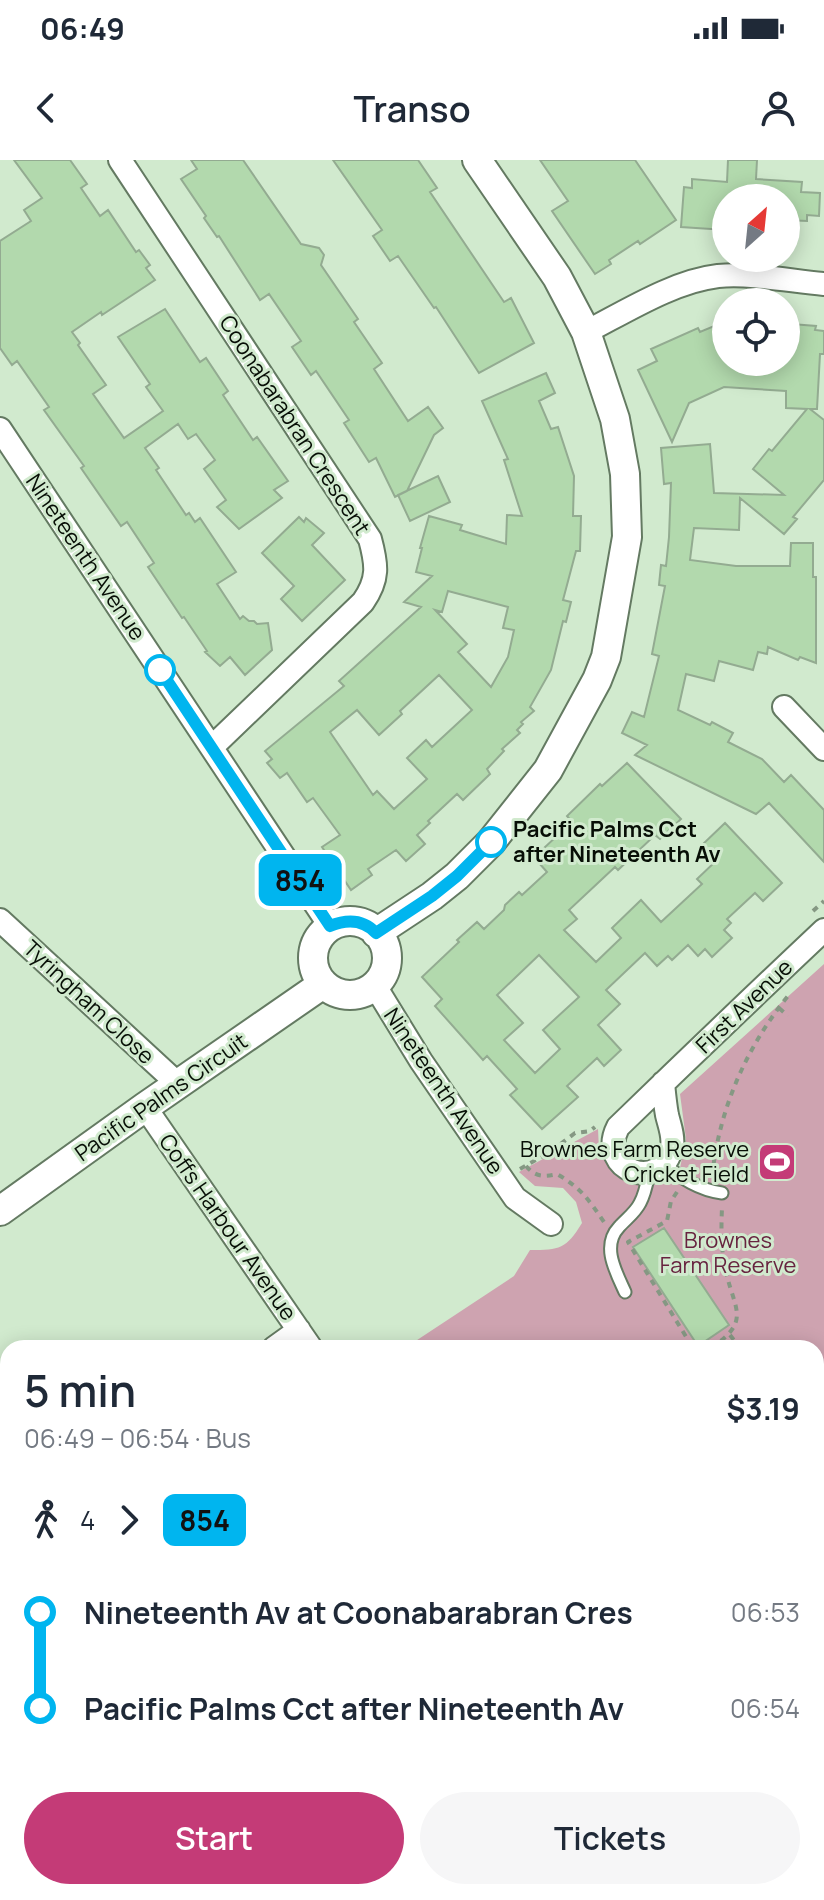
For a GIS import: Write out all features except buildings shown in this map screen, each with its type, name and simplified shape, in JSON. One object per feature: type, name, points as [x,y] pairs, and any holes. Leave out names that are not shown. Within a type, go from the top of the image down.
[{"type":"street","name":"Coonabarabran Crescent","points":[[120,160],[370,539],[376,560],[373,587],[363,602],[212,747]]},
{"type":"street","points":[[376,933],[457,876],[491,842],[548,770],[597,680],[606,657],[627,537],[625,474],[615,419],[586,332],[557,277],[477,160]]},
{"type":"street","points":[[586,332],[682,284],[718,276],[824,284]]},
{"type":"street","name":"Nineteenth Avenue","points":[[0,429],[330,926]]},
{"type":"street","points":[[784,707],[824,749]]},
{"type":"street","name":"Tyringham Close","points":[[0,920],[178,1084]]},
{"type":"street","points":[[343,921],[364,923],[384,942],[387,962],[375,986],[351,996],[323,984],[313,964],[313,953],[321,934],[330,926],[343,921]]},
{"type":"street","name":"First Avenue","points":[[656,1168],[635,1172],[623,1167],[616,1158],[614,1147],[614,1134],[618,1127],[824,930]]},
{"type":"street","name":"Pacific Palms Circuit","points":[[0,1211],[323,984]]},
{"type":"street","name":"Nineteenth Avenue","points":[[375,986],[421,1061],[515,1198],[551,1224]]},
{"type":"street","points":[[656,1168],[669,1156],[673,1142],[663,1083]]},
{"type":"street","name":"Coffs Harbour Avenue","points":[[145,1107],[305,1339]]},
{"type":"lane","points":[[625,1292],[610,1254],[612,1241],[615,1231],[639,1207],[656,1168],[716,1193]]},
{"type":"path","points":[[723,1340],[730,1335],[738,1312],[725,1270],[716,1193],[715,1147],[734,1085],[760,1035],[797,988]]},
{"type":"path","points":[[526,1166],[535,1174],[557,1174],[576,1185],[606,1224]]},
{"type":"path","points":[[684,1180],[671,1201],[667,1221],[628,1242],[688,1340]]},
{"type":"path","points":[[730,1335],[734,1340]]},
{"type":"green space","name":"Brownes Farm Reserve","points":[[824,964],[824,1340],[417,1340],[514,1276],[530,1250],[561,1246],[582,1223],[576,1202],[563,1188],[535,1186],[519,1172],[598,1129],[599,1150],[611,1170],[630,1183],[659,1185],[680,1168],[686,1139],[680,1094]]},
{"type":"bus line","name":"854","points":[[160,670],[330,926],[354,921],[364,923],[376,933],[432,896],[491,842]]},
{"type":"place","name":"Pacific Palms Cct after Nineteenth Av","points":[[491,842]]},
{"type":"place","name":"Brownes Farm Reserve Cricket Field","points":[[777,1162]]}]
